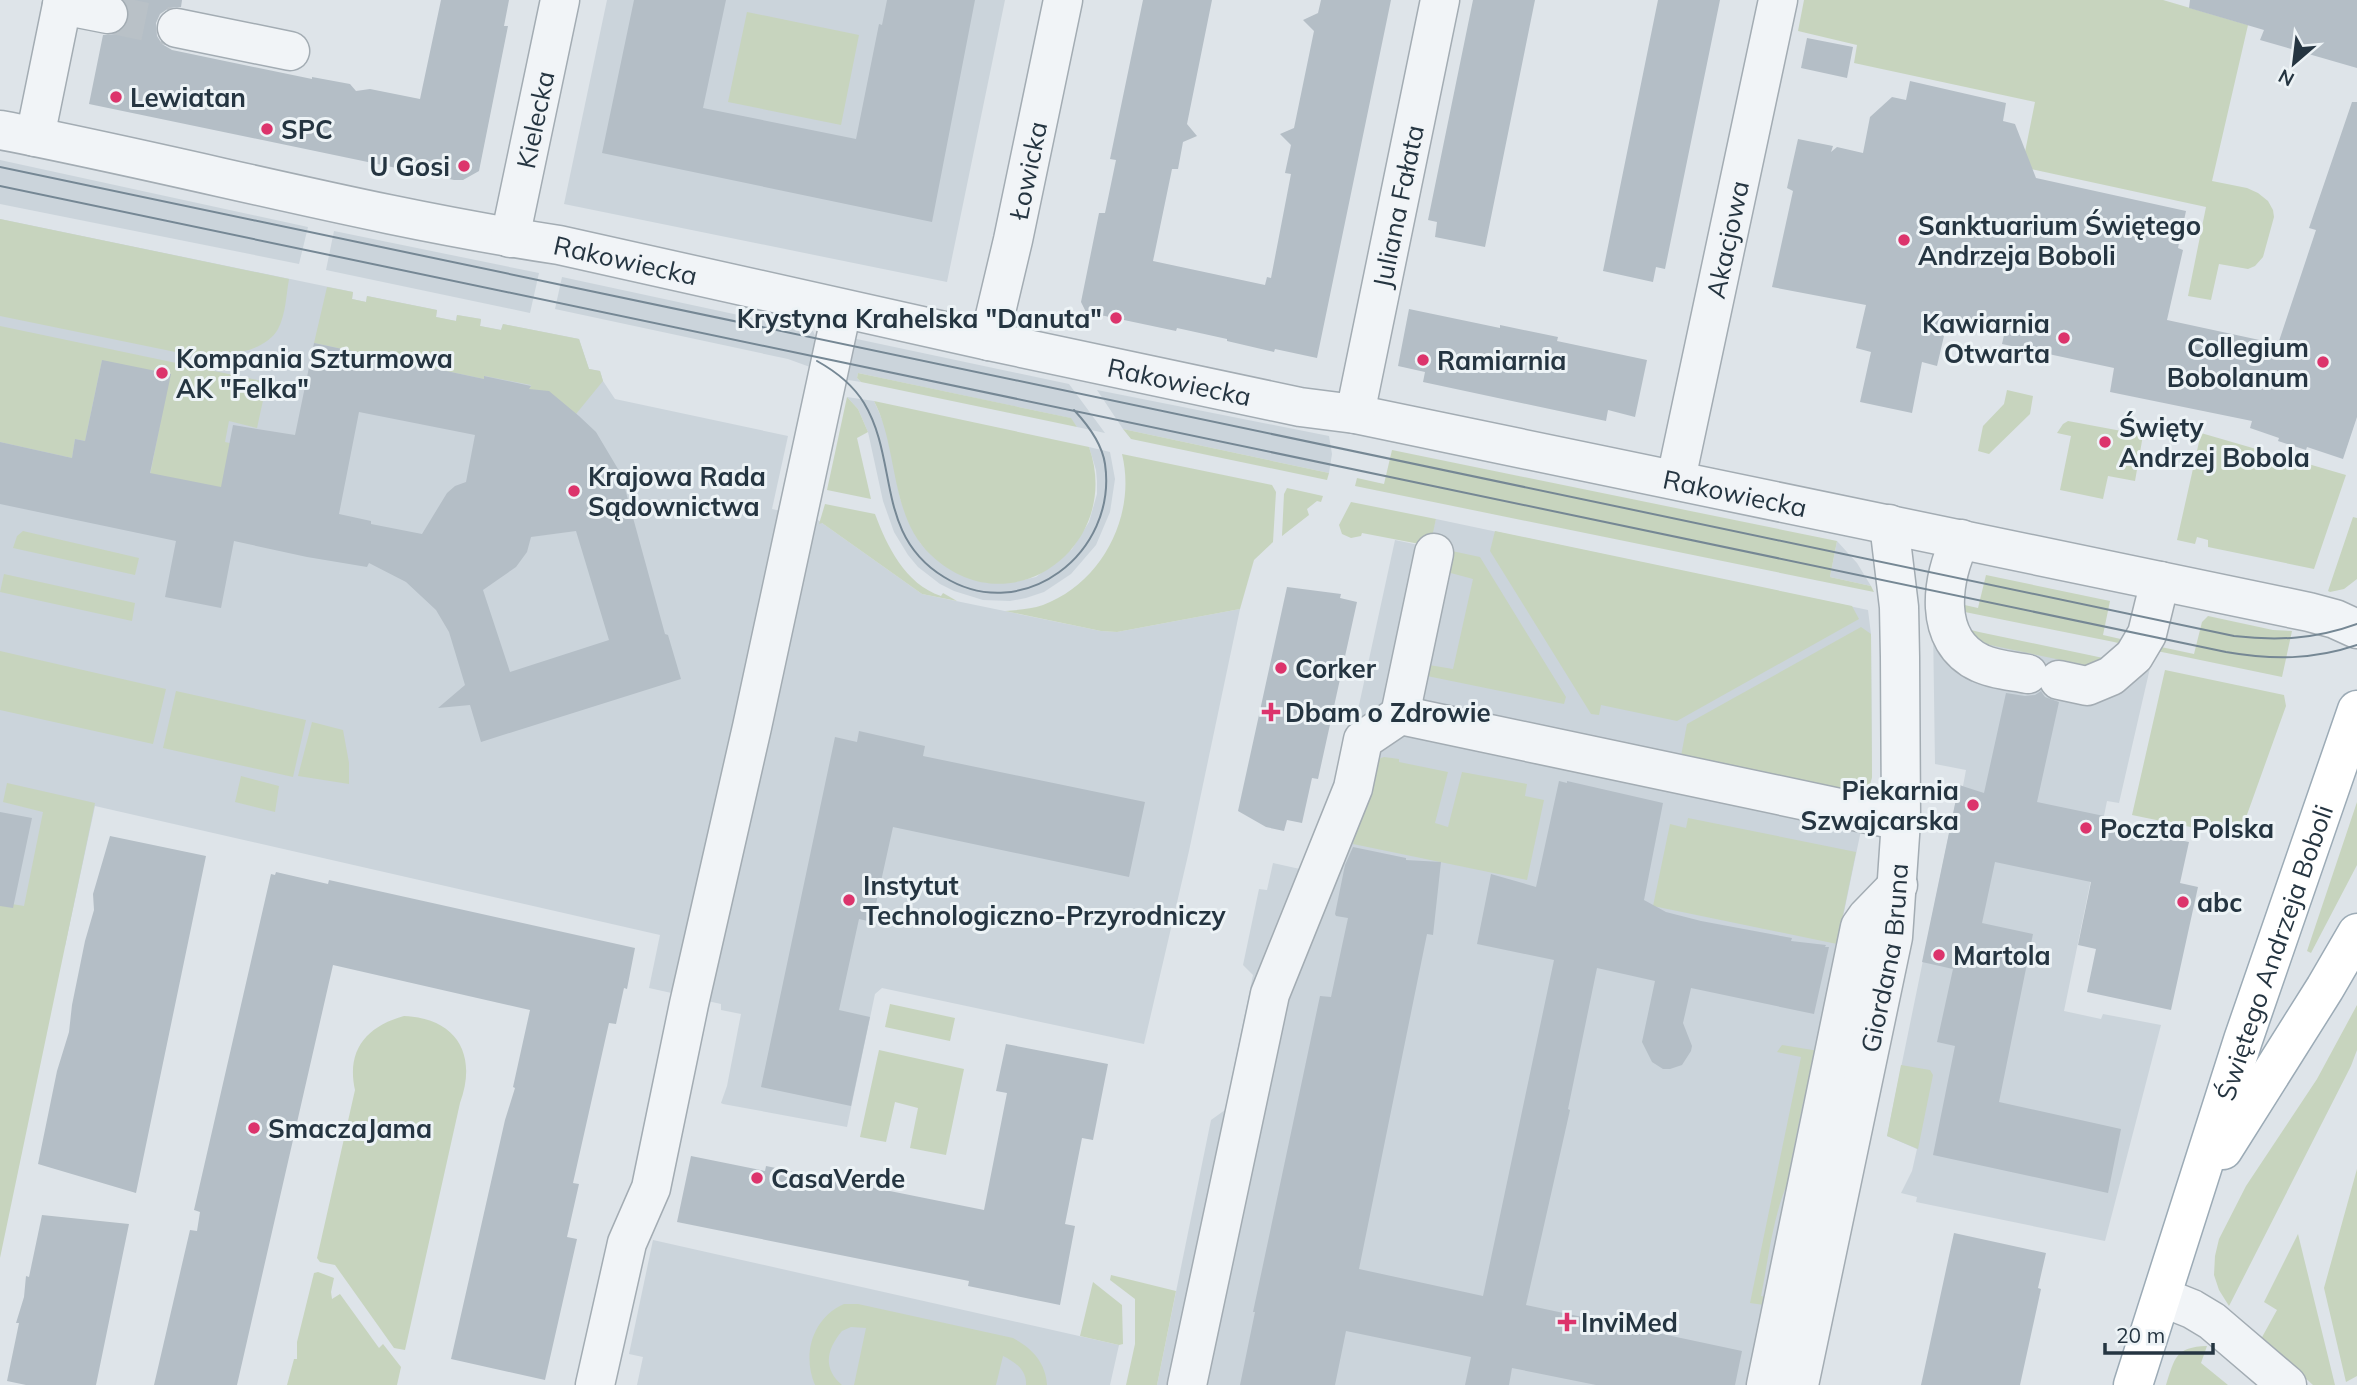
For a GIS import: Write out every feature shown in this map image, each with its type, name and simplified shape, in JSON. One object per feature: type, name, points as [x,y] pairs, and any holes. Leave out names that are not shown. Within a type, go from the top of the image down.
[{"type":"main road","name":"Świętego Andrzeja Boboli","points":[[2133,1385],[2243,1040],[2357,710]]},
{"type":"main road","name":"Świętego Andrzeja Boboli","points":[[2194,1196],[2357,933]]},
{"type":"street","name":"Kielecka","points":[[510,238],[560,0]]},
{"type":"street","name":"Łowicka","points":[[989,341],[1063,0]]},
{"type":"street","name":"Juliana Fałata","points":[[1355,414],[1440,0]]},
{"type":"street","name":"Akacjowa","points":[[1676,479],[1778,0]]},
{"type":"street","points":[[18,133],[63,2],[107,14]]},
{"type":"street","points":[[177,28],[290,51]]},
{"type":"street","name":"Rakowiecka","points":[[18,133],[313,198],[510,238],[559,245],[1300,407],[1355,414],[1676,479],[2309,612],[2357,629]]},
{"type":"street","points":[[595,1385],[627,1243],[651,1188],[842,309]]},
{"type":"street","name":"Giordana Bruna","points":[[1799,1385],[1893,937],[1900,821],[1899,618],[1889,524]]},
{"type":"street","points":[[1961,539],[1952,557],[1945,593],[1946,617],[1953,641],[1964,653],[1982,664],[2043,677],[2087,686],[2111,676],[2134,656],[2147,634],[2160,581]]},
{"type":"street","points":[[1186,1385],[1270,994],[1353,788],[1363,740],[1400,715],[1434,553]]},
{"type":"street","points":[[1400,715],[1900,821]]},
{"type":"street","points":[[1766,1385],[1860,927],[1898,885]]},
{"type":"street","points":[[2162,1297],[2192,1309],[2212,1321],[2287,1385]]},
{"type":"shaded area","points":[[607,0],[1005,0],[947,282],[564,204]]},
{"type":"shaded area","points":[[0,160],[308,227],[299,264],[0,204]]},
{"type":"shaded area","points":[[0,219],[353,292],[352,299],[366,302],[367,296],[437,310],[436,317],[456,321],[457,315],[481,319],[480,326],[501,330],[503,324],[579,339],[589,369],[600,371],[615,399],[788,436],[772,509],[815,518],[922,594],[1117,632],[1240,609],[1189,851],[1144,1044],[882,988],[875,994],[847,1127],[723,1104],[721,1103],[727,1086],[741,1014],[721,1010],[721,1004],[649,988],[660,935],[95,806],[65,946],[0,940]]},
{"type":"shaded area","points":[[334,231],[539,273],[530,313],[326,270]]},
{"type":"shaded area","points":[[562,277],[813,331],[816,338],[810,367],[788,359],[555,309]]},
{"type":"shaded area","points":[[852,338],[1069,384],[1105,433],[1077,427],[1070,418],[858,373],[857,378],[861,382],[842,379]]},
{"type":"shaded area","points":[[1097,390],[1329,436],[1332,454],[1329,473],[1123,429]]},
{"type":"shaded area","points":[[847,397],[874,401],[887,431],[900,498],[909,523],[921,544],[1010,583],[1036,577],[1072,549],[1089,522],[1097,494],[1097,481],[1089,447],[1110,452],[1115,479],[1110,512],[1096,545],[1071,574],[1044,592],[1026,598],[1010,601],[983,600],[940,584],[918,567],[894,532],[883,501],[868,432],[858,409]]},
{"type":"shaded area","points":[[1436,519],[1868,610],[1871,634],[1872,777],[1837,946],[1777,1385],[1157,1385],[1211,1120],[1225,1110],[1253,975],[1243,965],[1259,889],[1267,890],[1273,863],[1300,869],[1349,751],[1395,540],[1428,547]]},
{"type":"shaded area","points":[[1837,541],[1857,563],[1871,586],[1830,577]]},
{"type":"shaded area","points":[[1933,624],[2150,668],[2119,803],[2107,801],[2064,1011],[2101,1019],[2103,1014],[2161,1025],[2105,1241],[1916,1202],[1917,1197],[1901,1193],[1912,1171],[1917,1149],[1887,1136],[1959,785],[1963,786],[1966,770],[1935,764]]},
{"type":"shaded area","points":[[653,1240],[1119,1345],[1110,1385],[637,1385],[643,1357],[629,1354]]},
{"type":"green space","points":[[1804,0],[2163,0],[2248,25],[2212,181],[2247,188],[2268,201],[2274,217],[2263,257],[2248,269],[2219,264],[2211,300],[2188,296],[2206,207],[2022,167],[2035,102],[1854,63],[1857,45],[1798,31]]},
{"type":"green space","points":[[747,12],[859,35],[841,125],[728,102]]},
{"type":"green space","points":[[0,219],[289,279],[281,323],[271,337],[252,349],[217,356],[195,356],[0,316]]},
{"type":"green space","points":[[327,287],[353,292],[352,299],[366,302],[367,296],[437,310],[436,317],[456,321],[457,315],[481,319],[480,326],[501,330],[503,324],[579,339],[589,369],[600,371],[603,381],[576,414],[529,389],[531,385],[485,376],[484,379],[314,343]]},
{"type":"green space","points":[[0,326],[267,382],[257,428],[229,421],[225,442],[253,448],[245,492],[150,475],[162,414],[102,360],[85,441],[75,439],[72,458],[0,442]]},
{"type":"green space","points":[[858,373],[1071,418],[1077,427],[861,382],[857,378]]},
{"type":"green space","points":[[2007,390],[2033,396],[2030,414],[1989,454],[1978,451],[1983,426],[2004,404]]},
{"type":"green space","points":[[847,397],[858,409],[868,432],[857,438],[871,499],[827,490]]},
{"type":"green space","points":[[874,401],[1089,447],[1096,483],[1090,516],[1075,544],[1053,566],[1025,580],[994,584],[962,576],[931,555],[908,521],[901,502],[888,440]]},
{"type":"green space","points":[[2068,421],[2143,435],[2135,481],[2108,476],[2103,499],[2060,490],[2071,436],[2057,433]]},
{"type":"green space","points":[[1123,429],[1329,473],[1327,480],[1131,439]]},
{"type":"green space","points":[[2201,433],[2346,475],[2314,569],[2208,547],[2208,540],[2197,537],[2195,544],[2177,540]]},
{"type":"green space","points":[[1392,450],[1837,541],[1830,577],[1871,586],[1874,592],[1355,486],[1357,478],[1384,484]]},
{"type":"green space","points":[[1122,454],[1272,485],[1276,492],[1273,542],[1254,560],[1240,609],[1117,632],[1005,611],[1043,605],[1064,595],[1098,564],[1119,523],[1125,477]]},
{"type":"green space","points":[[1287,488],[1323,496],[1321,502],[1317,501],[1307,509],[1309,515],[1282,536],[1284,494]]},
{"type":"green space","points":[[1351,502],[1436,519],[1430,546],[1362,533],[1361,536],[1351,538],[1342,534],[1339,525]]},
{"type":"green space","points":[[825,504],[875,514],[885,539],[907,573],[928,590],[941,596],[943,593],[957,601],[922,594],[822,523],[819,524]]},
{"type":"green space","points":[[2353,517],[2357,518],[2357,579],[2344,589],[2330,592],[2328,591]]},
{"type":"green space","points":[[23,531],[139,558],[135,575],[13,548],[17,536]]},
{"type":"green space","points":[[1495,531],[1852,606],[1859,619],[1677,721],[1601,705],[1599,715],[1591,714],[1490,551]]},
{"type":"green space","points":[[1452,551],[1480,557],[1566,697],[1564,704],[1427,676],[1429,665],[1453,669],[1473,579],[1447,572]]},
{"type":"green space","points":[[4,574],[135,603],[132,621],[0,592]]},
{"type":"green space","points":[[1986,575],[2110,601],[2103,635],[2125,640],[2122,644],[1960,611],[1960,604],[1978,608]]},
{"type":"green space","points":[[2208,616],[2273,630],[2292,631],[2282,677],[2157,651],[2161,647],[2194,654],[2202,622]]},
{"type":"green space","points":[[1861,627],[1871,634],[1872,777],[1870,784],[1861,793],[1681,756],[1687,724]]},
{"type":"green space","points":[[1971,630],[2108,659],[2085,665],[1980,643]]},
{"type":"green space","points":[[0,651],[166,689],[153,744],[0,710]]},
{"type":"green space","points":[[2165,670],[2284,695],[2286,706],[2239,837],[2132,815]]},
{"type":"green space","points":[[176,691],[306,720],[293,777],[163,748]]},
{"type":"green space","points":[[312,722],[343,730],[349,763],[349,784],[298,776]]},
{"type":"green space","points":[[1384,757],[1448,772],[1435,823],[1448,827],[1462,772],[1527,784],[1525,796],[1544,800],[1527,880],[1353,844],[1372,770],[1378,759]]},
{"type":"green space","points":[[241,776],[279,786],[275,812],[235,802]]},
{"type":"green space","points":[[7,783],[95,803],[0,1258],[0,902],[24,906],[43,812],[3,802]]},
{"type":"green space","points":[[2357,802],[2357,865],[2311,953],[2307,951]]},
{"type":"green space","points":[[1688,818],[1856,852],[1837,944],[1653,906],[1670,824],[1686,828]]},
{"type":"green space","points":[[890,1004],[955,1018],[950,1041],[885,1027]]},
{"type":"green space","points":[[2357,1005],[2357,1050],[2351,1066],[2229,1306],[2214,1275],[2219,1239],[2246,1186],[2317,1079]]},
{"type":"green space","points":[[404,1016],[422,1018],[449,1031],[464,1054],[466,1069],[465,1085],[405,1350],[394,1348],[335,1265],[320,1262],[317,1258],[355,1090],[353,1076],[357,1052],[362,1042],[379,1026]]},
{"type":"green space","points":[[1782,1045],[1825,1052],[1817,1093],[1804,1098],[1790,1167],[1794,1171],[1777,1215],[1761,1296],[1774,1299],[1764,1305],[1750,1303],[1801,1057],[1777,1052]]},
{"type":"green space","points":[[879,1050],[964,1069],[946,1155],[910,1148],[918,1108],[895,1102],[886,1142],[860,1137]]},
{"type":"green space","points":[[1901,1065],[1930,1070],[1933,1075],[1918,1149],[1887,1136]]},
{"type":"green space","points":[[2357,1169],[2357,1376],[2346,1382],[2324,1288]]},
{"type":"green space","points":[[2298,1234],[2335,1385],[2313,1385],[2261,1339],[2277,1310],[2264,1302]]},
{"type":"green space","points":[[314,1273],[334,1278],[332,1299],[340,1294],[379,1348],[383,1344],[401,1367],[397,1385],[287,1385],[294,1359],[297,1359],[297,1342]]},
{"type":"green space","points":[[1111,1275],[1176,1291],[1157,1385],[1126,1385],[1135,1344],[1135,1299],[1110,1280]]},
{"type":"green space","points":[[1093,1282],[1122,1305],[1123,1344],[1080,1336]]},
{"type":"green space","points":[[844,1304],[858,1304],[1013,1338],[1037,1357],[1044,1370],[1047,1385],[1026,1385],[1022,1371],[1003,1356],[996,1385],[854,1385],[866,1328],[851,1327],[842,1331],[837,1338],[829,1358],[831,1372],[842,1385],[815,1385],[810,1362],[813,1338],[824,1318]]},
{"type":"green space","points":[[2207,1346],[2201,1363],[2228,1385],[2166,1385],[2174,1361],[2182,1352]]},
{"type":"building","points":[[124,0],[182,0],[181,7],[169,8],[160,14],[156,23],[157,36],[162,44],[172,50],[312,79],[350,84],[356,91],[370,89],[420,99],[441,0],[509,0],[504,26],[508,26],[479,171],[463,180],[454,180],[89,104],[103,35],[116,34],[125,28],[129,19],[129,8]]},
{"type":"building","points":[[634,0],[726,0],[703,108],[856,139],[879,24],[882,25],[887,0],[975,0],[932,222],[602,153]]},
{"type":"building","points":[[1143,0],[1212,0],[1187,124],[1197,136],[1183,142],[1178,169],[1172,169],[1153,261],[1265,285],[1267,277],[1271,278],[1291,174],[1285,173],[1291,145],[1280,134],[1294,128],[1314,31],[1303,20],[1318,13],[1321,0],[1391,0],[1317,358],[1275,349],[1274,352],[1177,328],[1176,331],[1086,312],[1081,302],[1099,213],[1105,213],[1116,160],[1110,159]]},
{"type":"building","points":[[1473,0],[1535,0],[1485,247],[1435,237],[1437,222],[1428,220]]},
{"type":"building","points":[[1658,0],[1720,0],[1665,269],[1656,267],[1653,282],[1603,271]]},
{"type":"building","points":[[2190,0],[2357,0],[2357,68],[2260,40],[2264,30],[2189,8]]},
{"type":"building","points":[[1807,38],[1853,47],[1847,78],[1801,68]]},
{"type":"building","points":[[1910,81],[2006,103],[2003,121],[2015,124],[2036,178],[2186,211],[2178,248],[2183,250],[2167,320],[2278,344],[2316,230],[2309,228],[2352,102],[2357,102],[2357,417],[2343,459],[2278,441],[2279,438],[2250,428],[2252,421],[2110,392],[2114,368],[2002,344],[2004,335],[1947,323],[1937,366],[1922,362],[1912,413],[1860,402],[1871,352],[1856,348],[1866,305],[1772,287],[1793,191],[1787,188],[1798,139],[1833,146],[1831,152],[1837,147],[1863,153],[1870,117],[1892,97],[1906,100]]},
{"type":"building","points":[[1409,309],[1558,337],[1557,341],[1647,360],[1635,417],[1608,410],[1606,421],[1423,382],[1425,372],[1398,366]]},
{"type":"building","points":[[314,343],[549,391],[596,432],[621,474],[665,634],[668,635],[681,679],[481,742],[470,705],[438,708],[465,685],[449,632],[436,610],[406,582],[369,563],[367,567],[234,541],[221,608],[165,597],[176,541],[0,504],[0,442],[72,458],[75,439],[85,441],[102,360],[171,374],[150,473],[221,487],[233,425],[295,435]],"holes":[[[359,412],[475,435],[466,482],[447,493],[422,534],[371,524],[371,521],[339,514]],[[576,531],[609,640],[510,672],[483,590],[516,567],[527,552],[531,537]]]},
{"type":"building","points":[[1287,587],[1341,594],[1340,598],[1357,602],[1318,779],[1312,778],[1302,823],[1287,820],[1284,831],[1266,827],[1238,811]]},
{"type":"building","points":[[2041,691],[2045,697],[2059,702],[2037,802],[2104,816],[2102,824],[2189,842],[2180,883],[2198,887],[2171,1010],[2087,992],[2096,949],[2078,945],[2091,882],[1995,862],[1982,923],[2033,934],[1999,1102],[2121,1129],[2108,1193],[1933,1155],[1955,1046],[1937,1042],[1953,969],[1922,962],[1959,785],[1984,793],[2006,693],[2025,696]]},
{"type":"building","points":[[859,731],[925,746],[923,756],[1145,802],[1129,877],[893,827],[872,922],[859,919],[839,1010],[870,1017],[851,1106],[761,1087],[835,737],[857,742]]},
{"type":"building","points":[[1559,781],[1663,803],[1644,900],[1666,912],[1701,921],[1829,947],[1814,1014],[1691,988],[1683,1023],[1692,1046],[1691,1051],[1682,1065],[1670,1069],[1663,1069],[1652,1062],[1642,1042],[1655,981],[1597,968],[1568,1109],[1570,1110],[1526,1305],[1742,1351],[1735,1385],[1596,1385],[1512,1368],[1509,1385],[1465,1385],[1471,1357],[1346,1331],[1335,1385],[1240,1385],[1320,996],[1331,997],[1348,918],[1335,914],[1345,865],[1353,847],[1406,860],[1441,862],[1433,935],[1427,934],[1359,1269],[1483,1296],[1554,960],[1477,944],[1491,874],[1536,887]]},
{"type":"building","points":[[0,812],[32,818],[13,908],[0,906]]},
{"type":"building","points":[[110,836],[206,856],[136,1193],[38,1164],[57,1071],[69,1032],[85,941],[94,910],[93,894]]},
{"type":"building","name":"SmaczaJama","points":[[276,872],[328,884],[329,880],[635,948],[627,989],[624,988],[616,1024],[609,1023],[573,1183],[579,1184],[567,1237],[577,1239],[545,1380],[451,1359],[505,1120],[515,1088],[513,1087],[530,1010],[333,965],[237,1385],[154,1385],[190,1230],[197,1231],[200,1212],[194,1210],[271,874],[275,875]]},
{"type":"building","name":"CasaVerde","points":[[1006,1044],[1108,1064],[1093,1140],[1082,1138],[1065,1224],[1075,1226],[1060,1305],[968,1286],[969,1281],[677,1222],[691,1156],[765,1171],[766,1166],[984,1210],[1007,1093],[996,1091]]},
{"type":"building","points":[[42,1215],[129,1224],[96,1385],[26,1385],[7,1381],[19,1323],[16,1323]]},
{"type":"building","points":[[1954,1233],[2046,1253],[2020,1385],[1921,1385]]},
{"type":"tunnel","points":[[108,14],[177,28]]},
{"type":"tram line","points":[[0,167],[2234,636],[2297,638],[2357,624]]},
{"type":"tram line","points":[[0,186],[2226,652],[2292,657],[2324,654],[2357,645]]},
{"type":"tram line","points":[[817,361],[843,379],[864,403],[875,425],[891,496],[907,540],[922,560],[944,577],[974,590],[1004,593],[1033,586],[1059,572],[1081,552],[1096,526],[1105,496],[1105,464],[1094,435],[1074,410]]},
{"type":"place","name":"Lewiatan","points":[[116,97]]},
{"type":"place","name":"SPC","points":[[267,129]]},
{"type":"place","name":"U Gosi","points":[[464,166]]},
{"type":"place","name":"Sanktuarium Świętego Andrzeja Boboli","points":[[1904,240]]},
{"type":"place","name":"Krystyna Krahelska \"Danuta\"","points":[[1116,318]]},
{"type":"place","name":"Kawiarnia Otwarta","points":[[2064,338]]},
{"type":"place","name":"Ramiarnia","points":[[1423,360]]},
{"type":"place","name":"Collegium Bobolanum","points":[[2323,362]]},
{"type":"place","name":"Kompania Szturmowa AK \"Felka\"","points":[[162,373]]},
{"type":"place","name":"Święty Andrzej Bobola","points":[[2105,442]]},
{"type":"place","name":"Krajowa Rada Sądownictwa","points":[[574,491]]},
{"type":"place","name":"Corker","points":[[1281,668]]},
{"type":"place","name":"Dbam o Zdrowie","points":[[1271,712]]},
{"type":"place","name":"Piekarnia Szwajcarska","points":[[1973,805]]},
{"type":"place","name":"Poczta Polska","points":[[2086,828]]},
{"type":"place","name":"Instytut Technologiczno-Przyrodniczy","points":[[849,900]]},
{"type":"place","name":"abc","points":[[2183,902]]},
{"type":"place","name":"Martola","points":[[1939,955]]},
{"type":"place","name":"SmaczaJama","points":[[254,1128]]},
{"type":"place","name":"CasaVerde","points":[[757,1178]]},
{"type":"place","name":"InviMed","points":[[1567,1322]]}]
